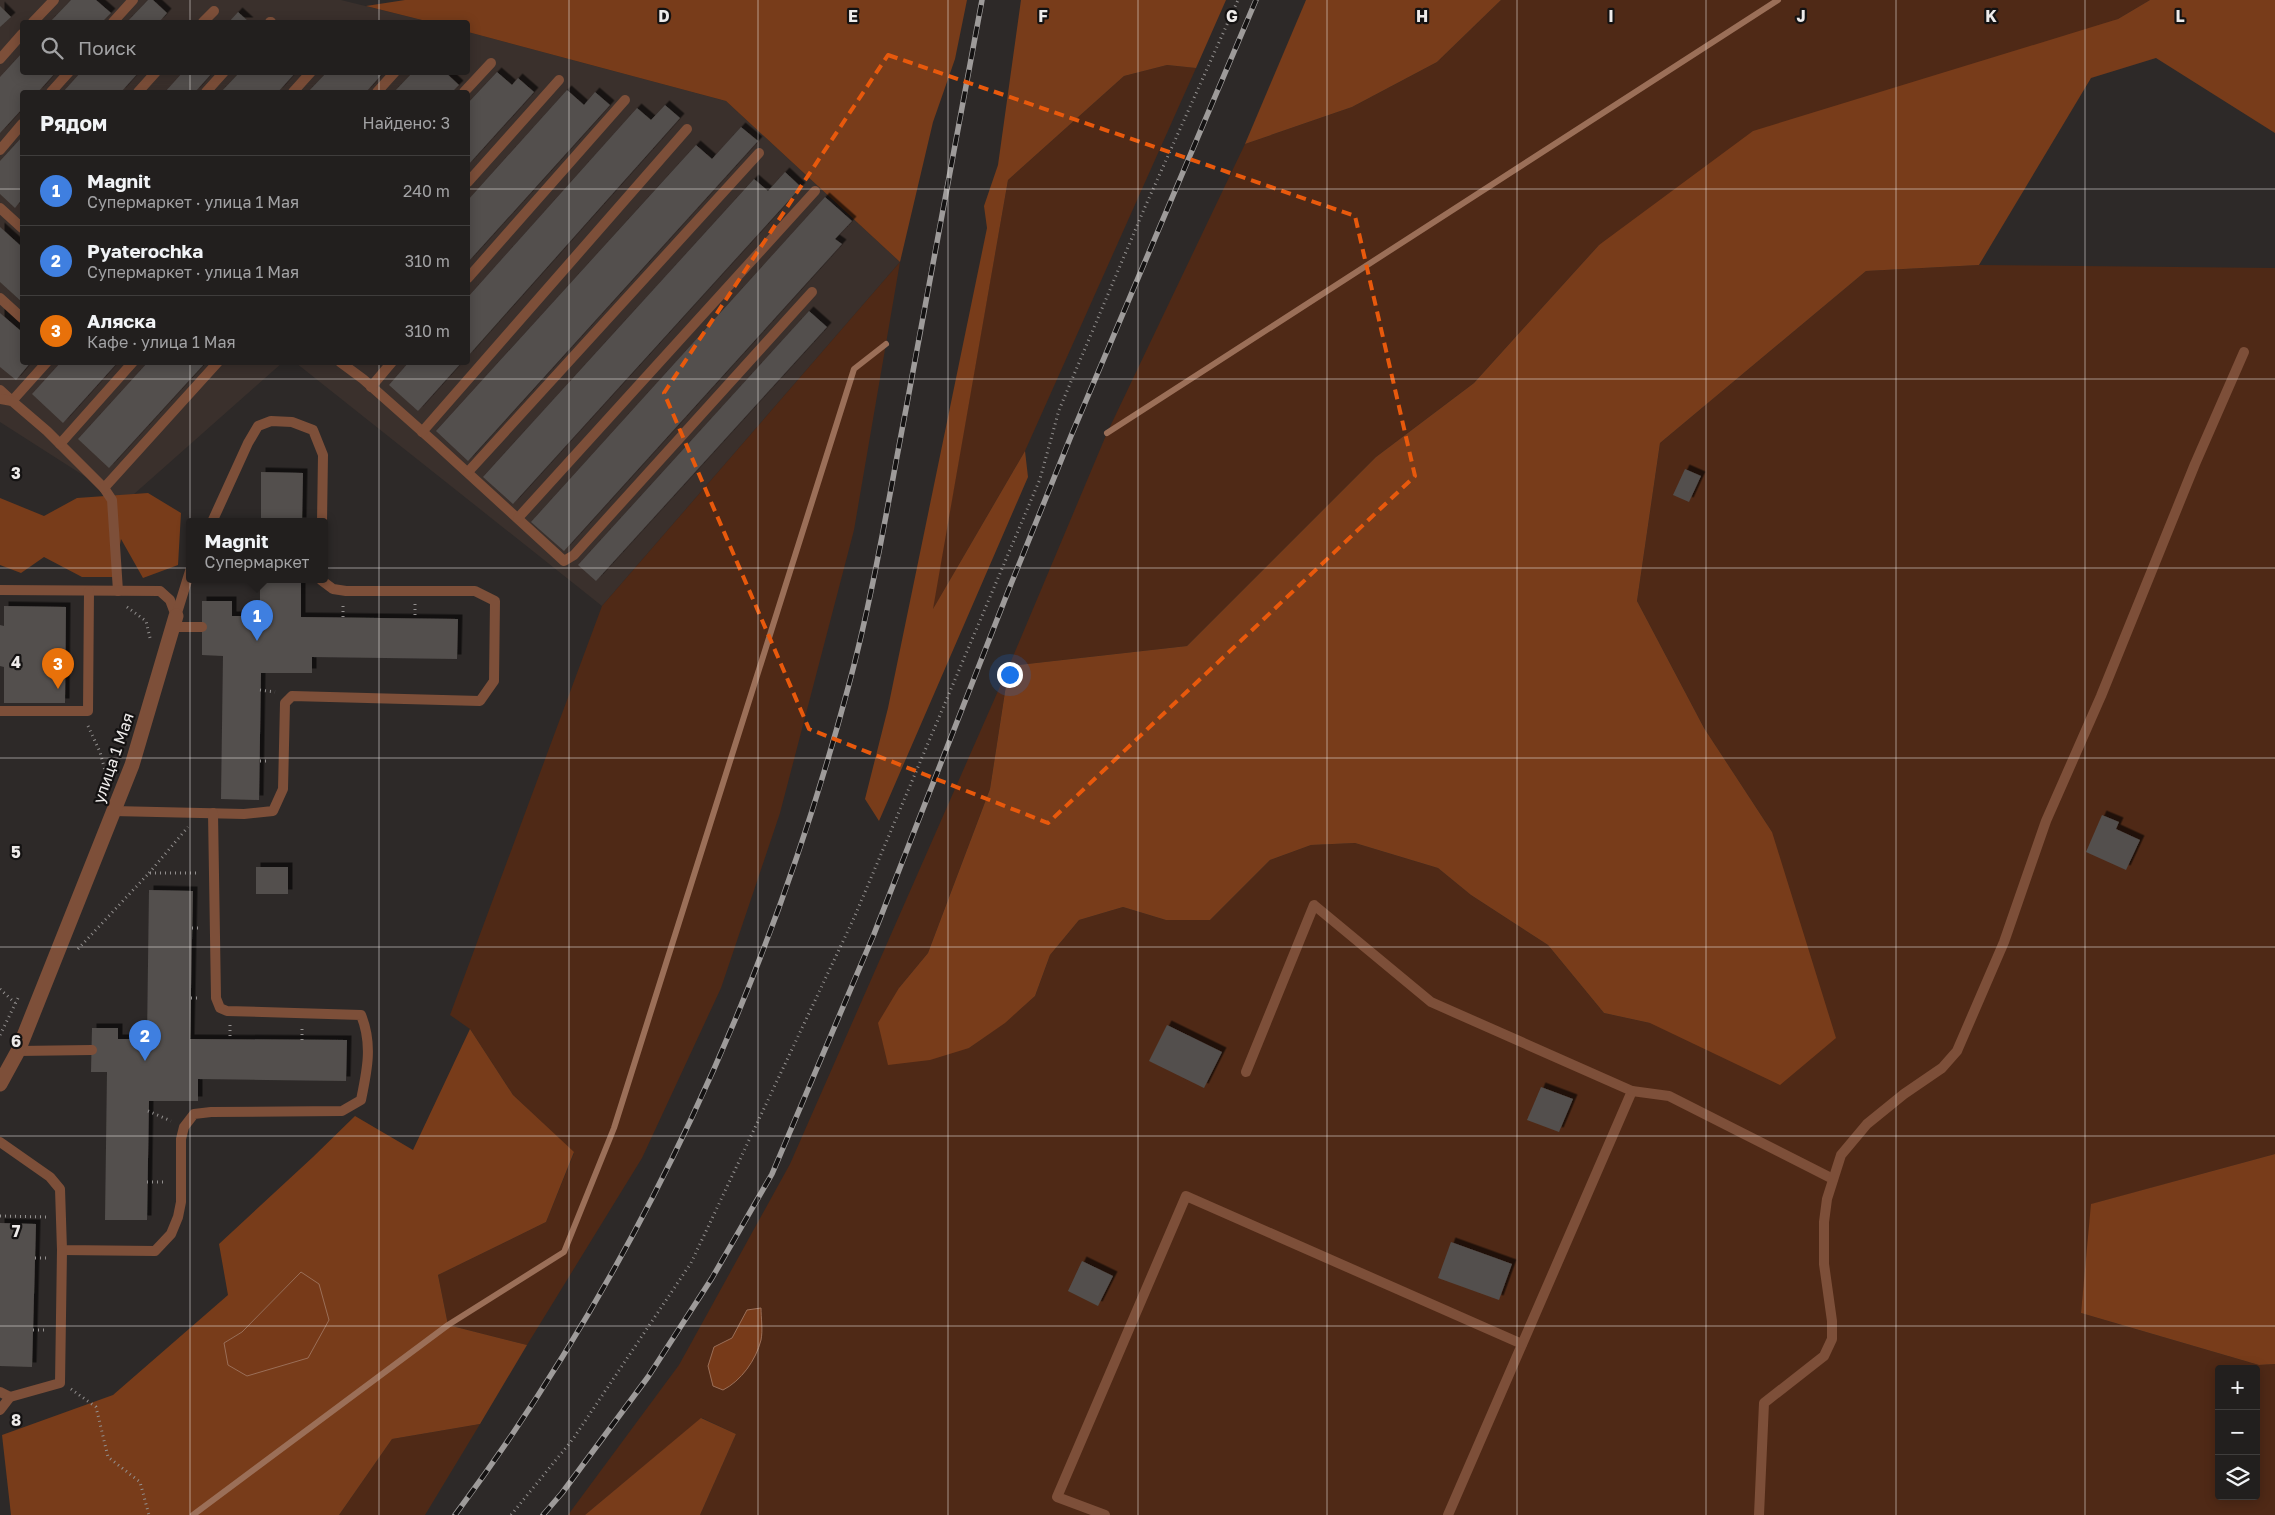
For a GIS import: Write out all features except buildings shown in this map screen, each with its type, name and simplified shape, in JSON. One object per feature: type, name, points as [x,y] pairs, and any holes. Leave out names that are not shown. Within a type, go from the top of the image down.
[{"type":"street","name":"улица 1 Мая","points":[[0,1084],[18,1050],[132,765],[175,622]]},
{"type":"lane","points":[[35,20],[54,0]]},
{"type":"lane","points":[[115,20],[133,0]]},
{"type":"lane","points":[[205,20],[214,11]]},
{"type":"lane","points":[[0,59],[20,36]]},
{"type":"lane","points":[[466,90],[491,63]]},
{"type":"lane","points":[[53,90],[66,75]]},
{"type":"lane","points":[[140,90],[153,75]]},
{"type":"lane","points":[[208,90],[221,75]]},
{"type":"lane","points":[[295,90],[308,75]]},
{"type":"lane","points":[[379,90],[392,75]]},
{"type":"lane","points":[[470,180],[559,80]]},
{"type":"lane","points":[[470,276],[625,100]]},
{"type":"lane","points":[[0,150],[20,126]]},
{"type":"lane","points":[[422,432],[687,129]]},
{"type":"lane","points":[[468,472],[759,153]]},
{"type":"lane","points":[[518,518],[815,191]]},
{"type":"lane","points":[[0,208],[20,222]]},
{"type":"lane","points":[[344,365],[468,472],[564,561],[570,559],[812,292]]},
{"type":"lane","points":[[0,298],[20,316]]},
{"type":"lane","points":[[1758,1515],[1764,1402],[1824,1356],[1832,1339],[1832,1321],[1824,1264],[1824,1222],[1826,1199],[1841,1155],[1867,1124],[1904,1094],[1942,1068],[1957,1051],[2004,942],[2046,821],[2101,696],[2195,464],[2244,352]]},
{"type":"lane","points":[[12,401],[44,365]]},
{"type":"lane","points":[[60,444],[130,365]]},
{"type":"lane","points":[[104,488],[215,365]]},
{"type":"lane","points":[[371,387],[389,365]]},
{"type":"lane","points":[[0,390],[60,444],[104,488],[112,500],[118,591]]},
{"type":"lane","points":[[0,398],[12,401]]},
{"type":"lane","points":[[214,518],[248,443],[258,426],[271,421],[292,422],[313,430],[323,455],[322,518]]},
{"type":"lane","points":[[175,622],[186,583]]},
{"type":"lane","points":[[113,811],[244,814],[273,811],[283,789],[285,703],[292,696],[480,701],[494,681],[495,601],[476,591],[346,591],[332,589],[325,583]]},
{"type":"lane","points":[[0,590],[160,591],[170,600],[175,622]]},
{"type":"lane","points":[[0,711],[88,711],[90,591]]},
{"type":"lane","points":[[175,622],[202,627]]},
{"type":"lane","points":[[62,1250],[155,1251],[171,1234],[178,1217],[181,1202],[181,1139],[184,1127],[194,1114],[211,1112],[342,1111],[361,1100],[370,1047],[366,1026],[361,1015],[227,1011],[220,1008],[216,998],[213,813]]},
{"type":"lane","points":[[1246,1072],[1314,905],[1431,1002],[1632,1091],[1669,1096],[1833,1179]]},
{"type":"lane","points":[[18,1050],[92,1050]]},
{"type":"lane","points":[[1448,1515],[1632,1091]]},
{"type":"lane","points":[[0,1142],[50,1177],[60,1189],[62,1250],[60,1383],[10,1397],[0,1410]]},
{"type":"lane","points":[[1106,1515],[1057,1497],[1186,1196],[1522,1344]]},
{"type":"lane","points":[[0,1392],[10,1397]]},
{"type":"path","points":[[511,1515],[573,1439],[692,1263],[854,918],[1040,479],[1059,410],[1145,207],[1238,0]]},
{"type":"path","points":[[125,605],[146,621],[152,646]]},
{"type":"path","points":[[82,711],[100,752],[109,786]]},
{"type":"path","points":[[74,954],[149,873],[200,813]]},
{"type":"path","points":[[149,873],[214,874]]},
{"type":"path","points":[[0,989],[15,1003]]},
{"type":"path","points":[[0,1035],[20,994]]},
{"type":"path","points":[[148,1111],[184,1127]]},
{"type":"path","points":[[0,1216],[61,1217]]},
{"type":"path","points":[[60,1383],[96,1407],[108,1457],[140,1482],[149,1515]]},
{"type":"highlighted area","points":[[888,55],[1355,216],[1415,476],[1048,823],[809,729],[664,393]]},
{"type":"shaded area","points":[[0,0],[341,0],[422,20],[20,20],[20,75],[470,75],[470,33],[726,101],[900,262],[602,606],[299,365],[470,365],[470,90],[20,90],[20,365],[280,365],[125,502],[0,422]]},
{"type":"shaded area","points":[[405,0],[967,0],[955,59],[933,122],[900,262],[726,101],[470,33],[470,20],[422,20],[366,6]]},
{"type":"shaded area","points":[[1021,0],[1226,0],[1196,68],[1167,65],[1124,76],[1008,180],[933,609],[1025,451],[1028,477],[879,821],[865,799],[888,708],[987,228],[984,206],[998,165]]},
{"type":"shaded area","points":[[1306,0],[1501,0],[1437,62],[1352,107],[1245,144]]},
{"type":"shaded area","points":[[1501,0],[2150,0],[2118,19],[1599,245],[1474,383],[1376,457],[1187,646],[1009,666],[1107,433],[1245,144],[1352,107],[1437,62]]},
{"type":"shaded area","points":[[2150,0],[2275,0],[2275,133],[2156,58],[2091,78],[1979,265],[1866,271],[1660,443],[1637,601],[1704,728],[1772,832],[1836,1038],[1780,1085],[1650,1023],[1604,1013],[1548,945],[1471,895],[1438,868],[1355,843],[1311,845],[1270,860],[1210,920],[1166,920],[1123,907],[1079,920],[1050,955],[1035,996],[1005,1023],[969,1048],[930,1060],[888,1065],[878,1023],[899,988],[928,953],[990,789],[1009,666],[1187,646],[1376,457],[1474,383],[1599,245],[1753,131],[2118,19]]},
{"type":"shaded area","points":[[1167,65],[1196,68],[1025,451],[932,611],[1008,180],[1124,76]]},
{"type":"shaded area","points":[[900,262],[854,530],[780,813],[721,988],[642,1158],[527,1345],[448,1325],[438,1275],[546,1222],[574,1153],[513,1095],[470,1029],[450,1015],[602,606]]},
{"type":"shaded area","points":[[1979,265],[2275,268],[2275,1154],[2092,1204],[2081,1313],[2259,1365],[2275,1364],[2275,1515],[700,1515],[736,1434],[702,1418],[585,1515],[568,1515],[679,1365],[790,1164],[1009,666],[990,789],[928,953],[899,988],[969,1048],[1004,1023],[1035,996],[1050,955],[1079,920],[1123,907],[1166,920],[1210,920],[1270,860],[1311,845],[1355,843],[1438,868],[1471,895],[1548,945],[1604,1013],[1650,1023],[1772,832],[1704,728],[1637,601],[1660,443],[1866,271]],"holes":[[[747,1310],[733,1385],[732,1338]]]},
{"type":"shaded area","points":[[148,493],[181,513],[178,565],[143,578],[121,539],[114,577],[82,577],[44,557],[21,573],[0,565],[0,498],[44,516],[77,498]]},
{"type":"shaded area","points":[[470,1029],[513,1095],[574,1152],[546,1222],[438,1275],[448,1325],[527,1345],[480,1424],[392,1439],[339,1515],[11,1515],[2,1435],[113,1395],[228,1295],[219,1244],[355,1116],[413,1150]],"holes":[[[301,1272],[308,1358],[224,1343],[242,1332]]]},
{"type":"shaded area","points":[[2275,1154],[2275,1364],[2259,1365],[2081,1313],[2091,1204]]},
{"type":"shaded area","points":[[301,1272],[319,1284],[329,1320],[308,1358],[247,1376],[228,1365],[224,1343],[242,1332]]},
{"type":"shaded area","points":[[761,1308],[761,1340],[752,1362],[730,1386],[723,1390],[713,1386],[708,1366],[714,1347],[732,1338],[747,1310]]},
{"type":"shaded area","points":[[701,1418],[736,1434],[700,1515],[585,1515]]},
{"type":"shaded area","points":[[480,1424],[425,1515],[339,1515],[392,1439]]},
{"type":"waterway","points":[[1107,433],[1778,0]]},
{"type":"waterway","points":[[193,1515],[448,1325],[564,1252],[614,1128],[854,369],[886,344]]},
{"type":"railway","points":[[455,1515],[521,1421],[582,1324],[639,1223],[690,1120],[737,1015],[779,908],[816,798],[848,688],[873,584],[982,0]]},
{"type":"railway","points":[[543,1515],[562,1493],[648,1377],[712,1278],[772,1174],[874,934],[1071,436],[1256,0]]},
{"type":"place","name":"Magnit","points":[[257,641]]},
{"type":"place","name":"Аляска","points":[[58,689]]},
{"type":"place","name":"Pyaterochka","points":[[145,1061]]}]
